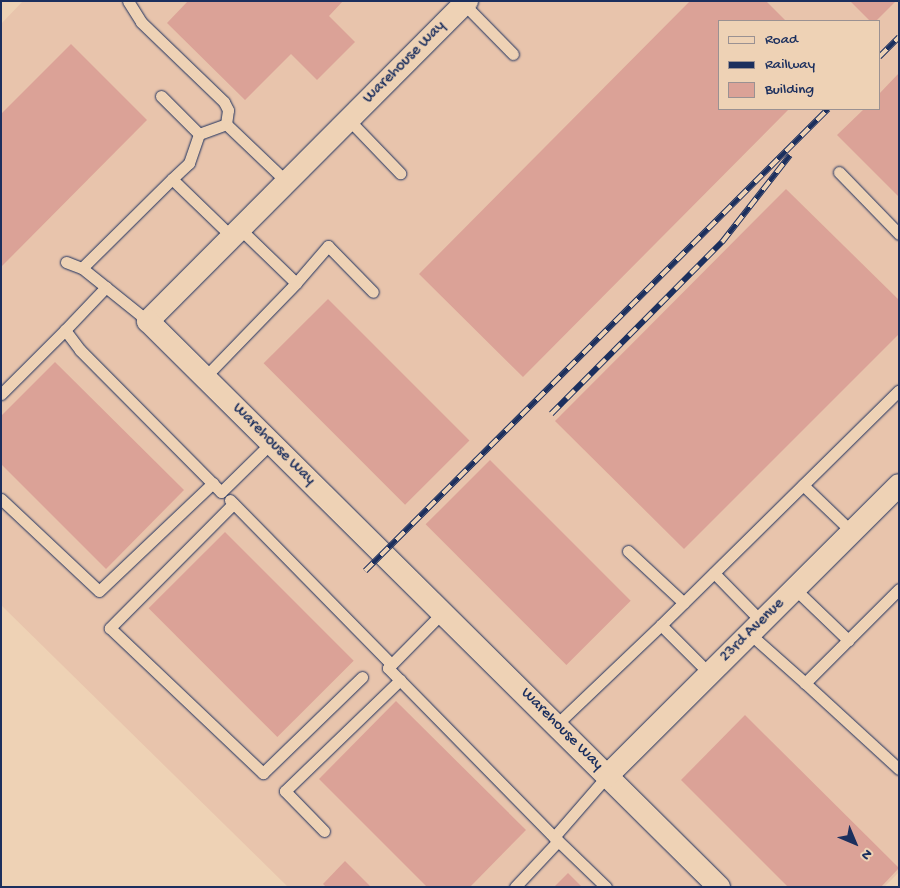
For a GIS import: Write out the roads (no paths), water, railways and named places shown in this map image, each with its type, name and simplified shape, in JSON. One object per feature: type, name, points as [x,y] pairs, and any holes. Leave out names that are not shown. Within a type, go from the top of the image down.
[{"type":"street","name":"Warehouse Way","points":[[459,5],[349,120],[148,321],[719,887]]},
{"type":"street","name":"23rd Avenue","points":[[607,776],[899,486]]},
{"type":"lane","points":[[128,1],[141,22],[224,102],[228,110],[226,124]]},
{"type":"lane","points":[[459,5],[514,54]]},
{"type":"lane","points":[[161,96],[199,134]]},
{"type":"lane","points":[[349,120],[400,173]]},
{"type":"lane","points":[[199,134],[226,124]]},
{"type":"lane","points":[[226,124],[287,182]]},
{"type":"lane","points":[[82,268],[189,163],[199,134]]},
{"type":"lane","points":[[839,172],[899,234]]},
{"type":"lane","points":[[172,179],[296,283]]},
{"type":"lane","points":[[205,377],[296,283],[328,246],[373,292]]},
{"type":"lane","points":[[66,262],[82,268],[148,321]]},
{"type":"lane","points":[[1,394],[106,287]]},
{"type":"lane","points":[[65,330],[80,350],[391,664]]},
{"type":"lane","points":[[556,725],[684,603],[899,390]]},
{"type":"lane","points":[[221,492],[271,443]]},
{"type":"lane","points":[[1,499],[99,591],[213,483]]},
{"type":"lane","points":[[803,485],[852,532]]},
{"type":"lane","points":[[234,504],[110,628],[263,773],[362,677]]},
{"type":"lane","points":[[628,551],[684,603]]},
{"type":"lane","points":[[714,573],[756,628],[805,683],[899,769]]},
{"type":"lane","points":[[795,589],[848,640]]},
{"type":"lane","points":[[805,683],[899,589]]},
{"type":"lane","points":[[442,613],[388,668],[556,839],[606,887]]},
{"type":"lane","points":[[661,625],[710,674]]},
{"type":"lane","points":[[324,831],[285,791],[400,680]]},
{"type":"lane","points":[[515,887],[607,776]]},
{"type":"railway","points":[[880,56],[899,37]]},
{"type":"railway","points":[[365,571],[827,110]]},
{"type":"railway","points":[[551,414],[722,242],[790,155]]}]
